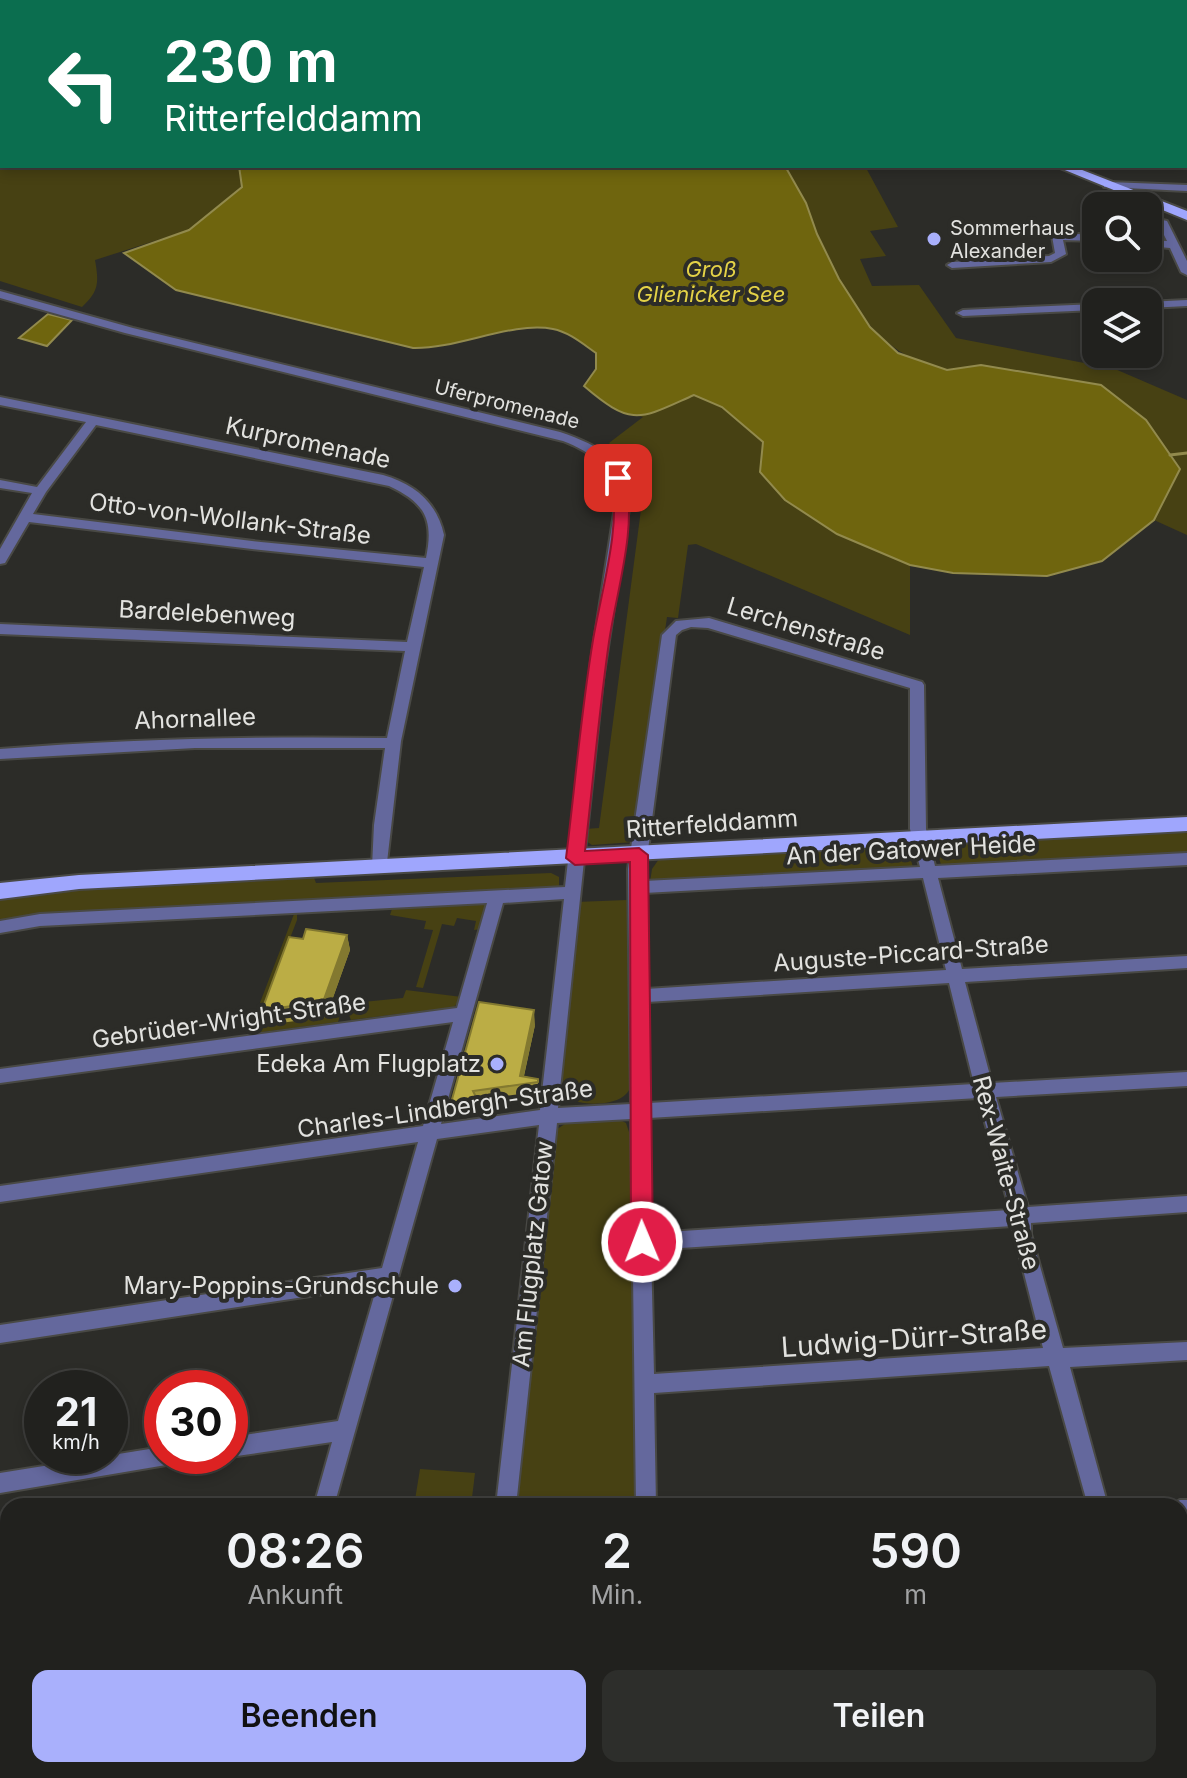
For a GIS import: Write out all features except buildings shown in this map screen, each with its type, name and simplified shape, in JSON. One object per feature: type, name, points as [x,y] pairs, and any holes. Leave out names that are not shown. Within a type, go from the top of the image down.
[{"type":"main road","points":[[1066,168],[1126,192]]},
{"type":"main road","points":[[1162,206],[1187,216]]},
{"type":"main road","name":"Ritterfelddamm","points":[[0,891],[79,882],[1187,824]]},
{"type":"street","points":[[1108,185],[1187,188]]},
{"type":"street","points":[[1162,199],[1169,192],[1167,187]]},
{"type":"street","points":[[1162,221],[1187,272]]},
{"type":"street","points":[[952,265],[1051,259],[1061,254],[1057,236],[1082,237]]},
{"type":"street","points":[[1162,244],[1173,245]]},
{"type":"street","name":"Uferpromenade","points":[[0,294],[143,334],[556,435],[578,442],[601,455],[618,478],[622,505],[600,644],[575,858]]},
{"type":"street","points":[[1162,304],[1187,303]]},
{"type":"street","points":[[963,313],[1082,308]]},
{"type":"street","name":"Kurpromenade","points":[[0,401],[395,484],[423,501],[433,517],[437,535],[391,743],[380,830],[380,867]]},
{"type":"street","points":[[0,560],[40,491],[92,422]]},
{"type":"street","points":[[0,484],[40,491]]},
{"type":"street","name":"Otto-von-Wollank-Straße","points":[[24,517],[431,563]]},
{"type":"street","name":"Lerchenstraße","points":[[639,855],[669,635],[674,626],[683,622],[709,623],[917,685]]},
{"type":"street","name":"Bardelebenweg","points":[[0,629],[412,647]]},
{"type":"street","name":"Rex-Waite-Straße","points":[[917,685],[920,838],[1021,1216],[1022,1234],[1055,1356],[1064,1375],[1096,1498]]},
{"type":"street","name":"Ahornallee","points":[[0,754],[87,746],[212,741],[391,743]]},
{"type":"street","points":[[639,855],[638,996],[646,1498]]},
{"type":"street","name":"Am Flugplatz Gatow","points":[[507,1498],[575,858]]},
{"type":"street","name":"An der Gatower Heide","points":[[637,887],[1187,859]]},
{"type":"street","points":[[0,927],[40,920],[572,893]]},
{"type":"street","points":[[326,1498],[497,896]]},
{"type":"street","name":"Auguste-Piccard-Straße","points":[[638,996],[1187,962]]},
{"type":"street","name":"Gebrüder-Wright-Straße","points":[[0,1076],[464,1014]]},
{"type":"street","name":"Charles-Lindbergh-Straße","points":[[0,1194],[548,1116],[1187,1079]]},
{"type":"street","points":[[642,1242],[1187,1204]]},
{"type":"street","points":[[0,1334],[389,1276]]},
{"type":"street","name":"Ludwig-Dürr-Straße","points":[[644,1384],[1055,1356],[1187,1351]]},
{"type":"street","points":[[248,1444],[346,1430]]},
{"type":"street","points":[[0,1483],[144,1460]]},
{"type":"shaded area","points":[[0,168],[239,168],[242,186],[189,230],[95,260],[96,286],[82,307],[0,281]]},
{"type":"shaded area","points":[[786,168],[866,168],[898,227],[870,231],[886,256],[860,259],[872,286],[919,285],[956,338],[1082,363],[1082,368],[1115,369],[1187,400],[1187,535],[1154,520],[1180,469],[981,365],[945,369],[912,358],[885,340],[863,316],[829,258]]},
{"type":"shaded area","points":[[667,381],[722,407],[763,442],[760,472],[785,500],[837,534],[910,565],[910,635],[696,544],[688,545],[678,618],[667,617],[634,842],[592,845],[586,841],[585,829],[599,828],[642,502],[635,471],[609,443],[643,417],[612,406],[584,386]]},
{"type":"shaded area","points":[[1187,829],[1187,855],[947,867],[941,865],[935,842]]},
{"type":"shaded area","points":[[906,844],[913,867],[910,869],[650,882],[652,869],[659,859]]},
{"type":"shaded area","points":[[551,873],[559,877],[559,888],[0,922],[0,897],[76,888],[313,875],[316,883]]},
{"type":"shaded area","points":[[627,900],[630,1088],[625,1095],[608,1103],[574,1101],[558,1093],[576,902]]},
{"type":"shaded area","points":[[483,903],[487,909],[481,929],[474,930],[476,921],[457,918],[454,926],[442,924],[423,988],[416,987],[433,930],[424,929],[426,921],[390,915],[392,909]]},
{"type":"shaded area","points":[[294,914],[297,914],[297,920],[279,967],[331,1003],[344,1004],[338,1022],[248,1034]]},
{"type":"shaded area","points":[[406,990],[462,997],[454,1007],[351,1020],[349,1015],[353,1003],[403,998]]},
{"type":"shaded area","points":[[620,1120],[626,1123],[630,1135],[635,1498],[513,1498],[551,1133],[568,1122]]},
{"type":"shaded area","points":[[420,1469],[475,1473],[472,1498],[415,1498]]},
{"type":"water","name":"Groß Glienicker See","points":[[239,168],[786,168],[806,203],[839,279],[870,327],[898,353],[947,370],[981,365],[1101,385],[1146,420],[1180,469],[1154,520],[1102,561],[1047,576],[953,573],[910,565],[837,534],[785,500],[760,472],[763,442],[722,407],[694,395],[648,414],[626,414],[614,408],[584,386],[596,369],[596,353],[565,333],[553,329],[520,329],[413,348],[176,290],[124,253],[189,230],[242,187]]},
{"type":"water","points":[[48,314],[72,320],[47,346],[19,338]]},
{"type":"waterway","points":[[1170,455],[1187,453]]},
{"type":"place","name":"Sommerhaus Alexander","points":[[934,239]]},
{"type":"place","name":"Edeka Am Flugplatz","points":[[497,1064]]},
{"type":"place","name":"Mary-Poppins-Grundschule","points":[[455,1286]]},
{"type":"route","points":[[618,478],[623,495],[621,520],[600,644],[575,858],[639,855],[636,869],[642,1242]]}]
